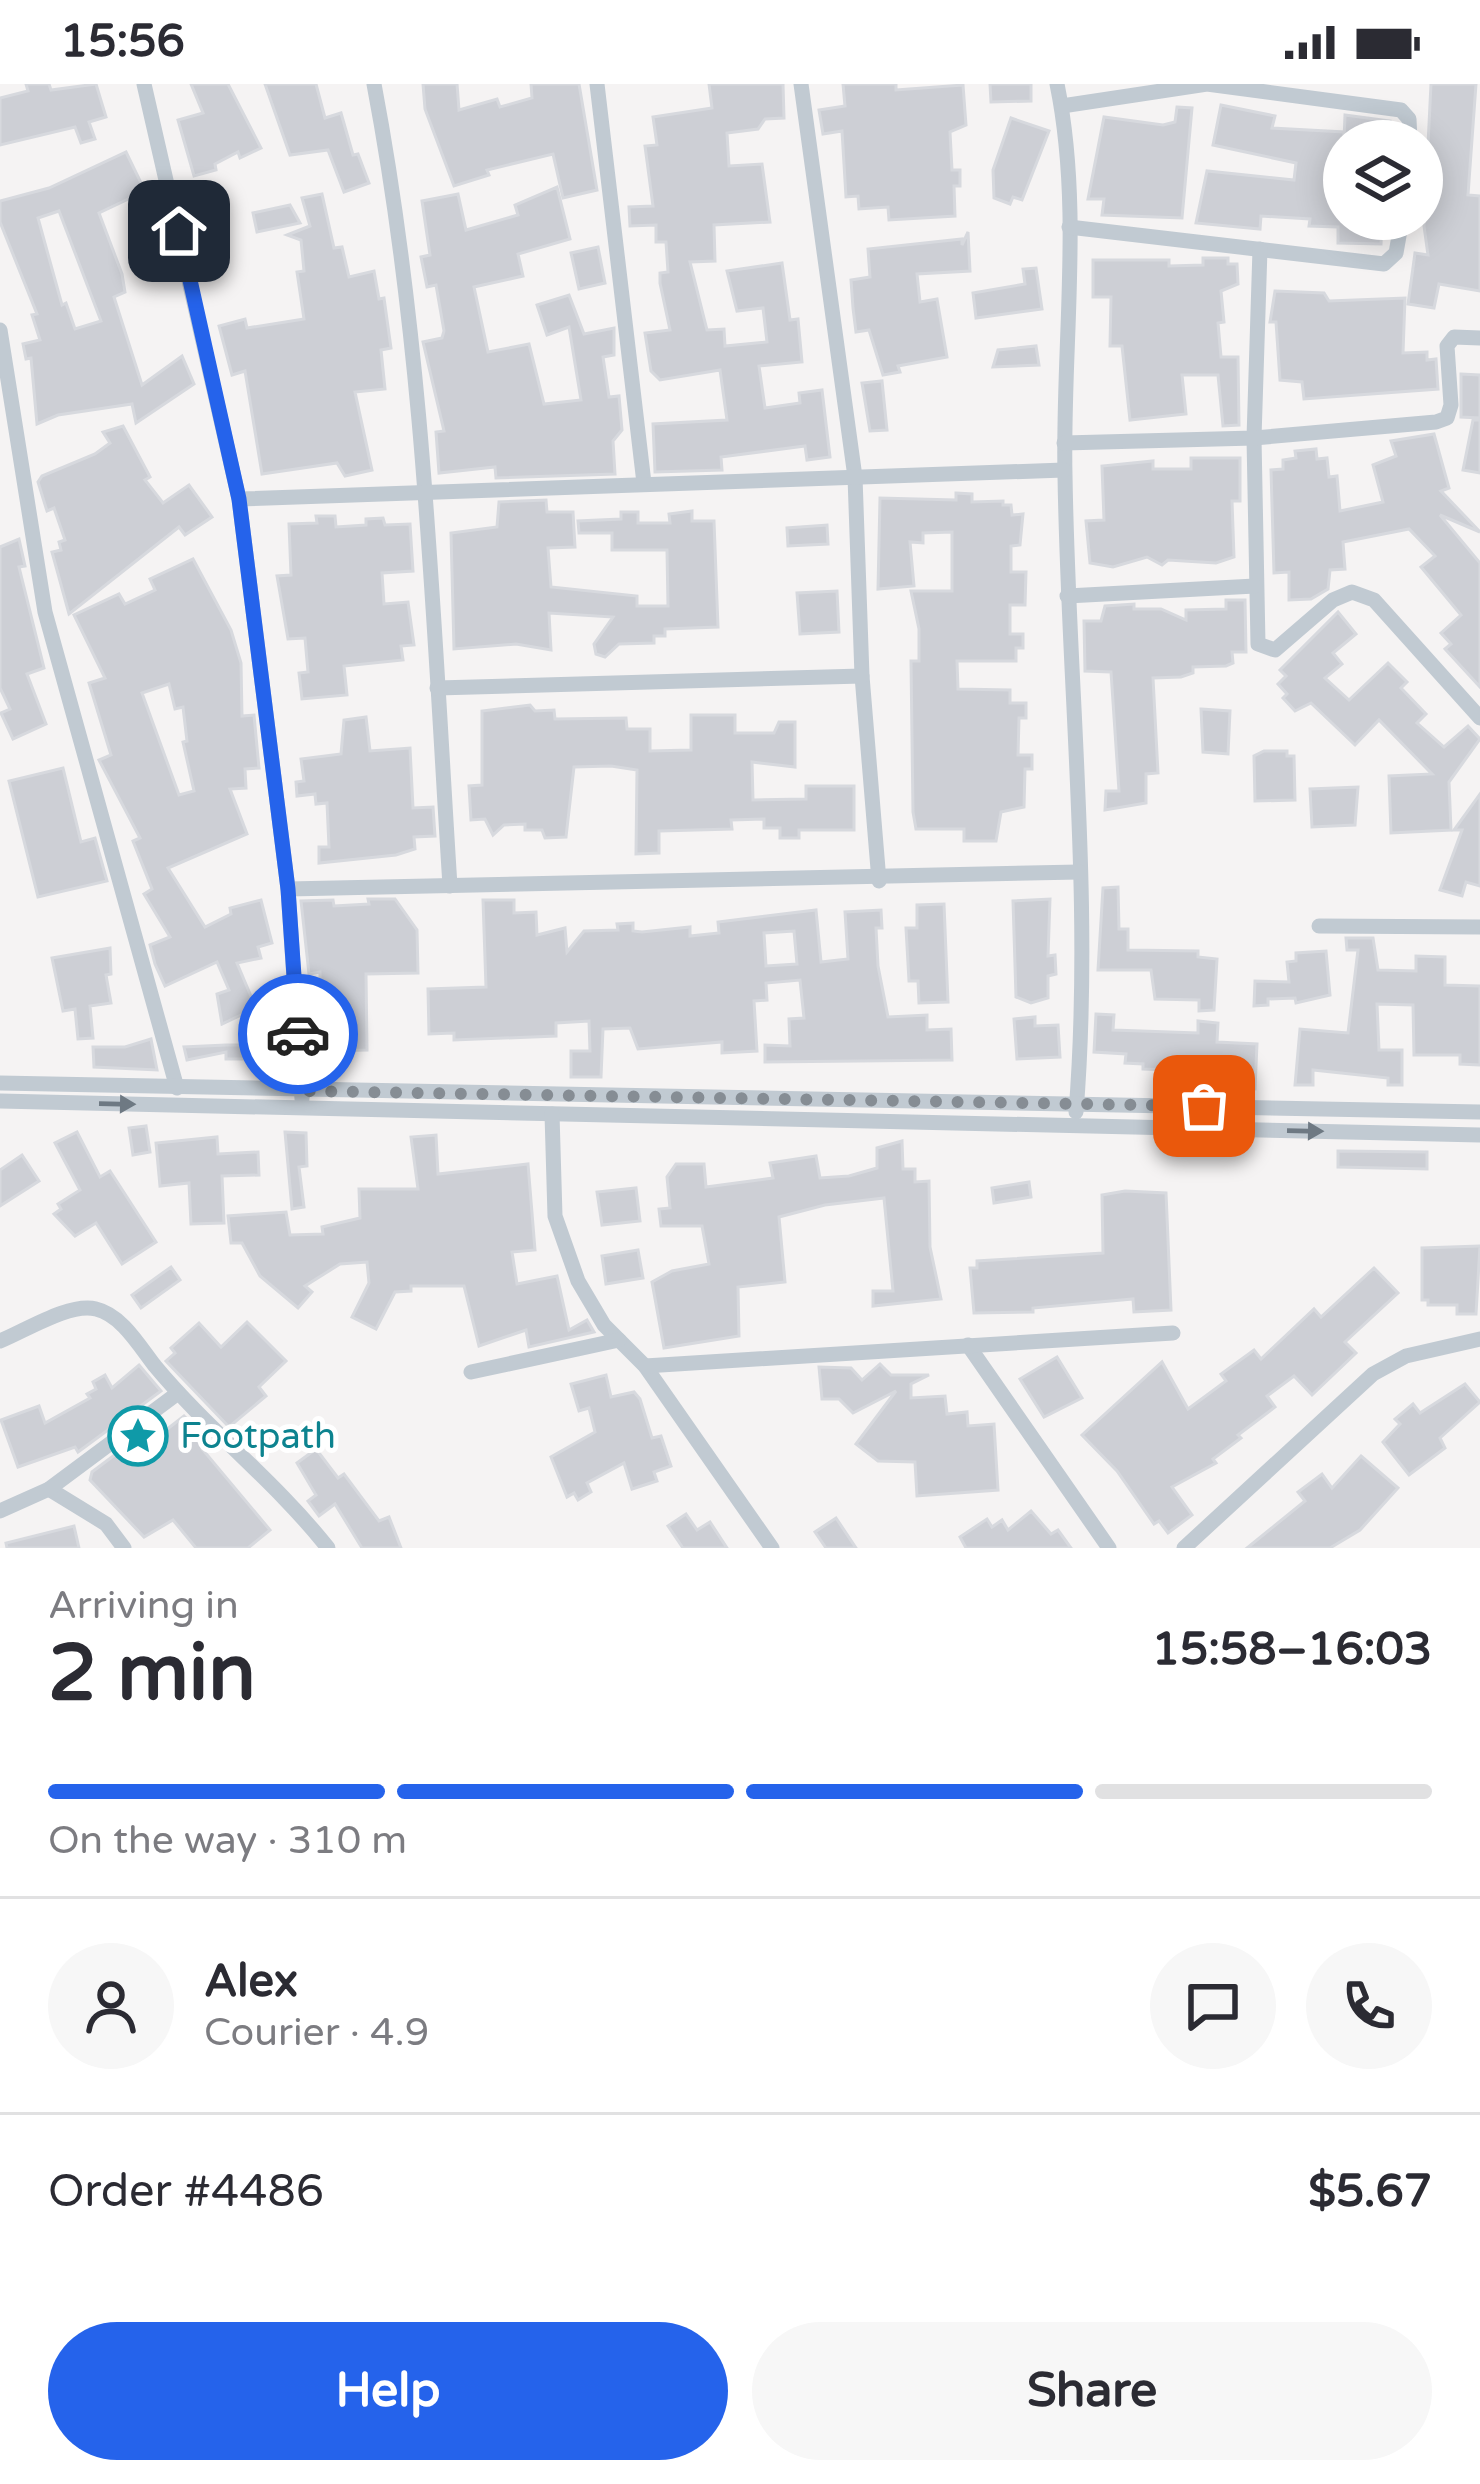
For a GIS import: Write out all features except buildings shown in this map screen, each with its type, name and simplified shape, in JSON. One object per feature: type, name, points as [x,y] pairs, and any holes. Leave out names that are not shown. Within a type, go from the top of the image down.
[{"type":"street","points":[[144,84],[239,499],[288,889],[302,1109]]},
{"type":"street","points":[[374,84],[394,191],[425,489],[450,886]]},
{"type":"street","points":[[597,84],[644,483]]},
{"type":"street","points":[[801,84],[855,477],[862,676],[879,880]]},
{"type":"street","points":[[1057,84],[1070,227],[1064,470],[1079,872],[1075,1123]]},
{"type":"street","points":[[1062,106],[1207,84],[1401,110],[1409,120]]},
{"type":"street","points":[[1070,227],[1384,264],[1396,253],[1398,240]]},
{"type":"street","points":[[1260,250],[1254,438],[1258,644],[1267,651],[1352,592],[1374,601],[1480,718]]},
{"type":"street","points":[[0,330],[45,612],[177,1088]]},
{"type":"street","points":[[1064,443],[1254,438],[1447,418],[1451,406],[1447,346],[1454,337],[1480,338]]},
{"type":"street","points":[[239,499],[1064,470]]},
{"type":"street","points":[[1067,596],[1256,586]]},
{"type":"street","points":[[437,688],[862,676]]},
{"type":"street","points":[[288,889],[879,880],[1079,872]]},
{"type":"street","points":[[1319,926],[1480,927]]},
{"type":"street","points":[[0,1083],[1480,1112]]},
{"type":"street","points":[[0,1102],[1075,1123],[1480,1136]]},
{"type":"street","points":[[552,1114],[559,1238],[604,1325],[645,1366],[772,1548]]},
{"type":"street","points":[[0,1341],[94,1308],[117,1320],[178,1393],[289,1499],[328,1548]]},
{"type":"street","points":[[645,1366],[1173,1333]]},
{"type":"street","points":[[1184,1548],[1373,1374],[1406,1357],[1480,1339]]},
{"type":"street","points":[[471,1372],[620,1340]]},
{"type":"street","points":[[968,1346],[1109,1548]]},
{"type":"street","points":[[0,1510],[50,1489],[178,1393]]},
{"type":"street","points":[[50,1489],[106,1524],[124,1548]]},
{"type":"way so far","points":[[298,1034],[302,1091],[1204,1106]]},
{"type":"place","name":"Footpath","points":[[138,1436]]},
{"type":"route","points":[[179,231],[239,499],[288,889],[298,1034]]}]
